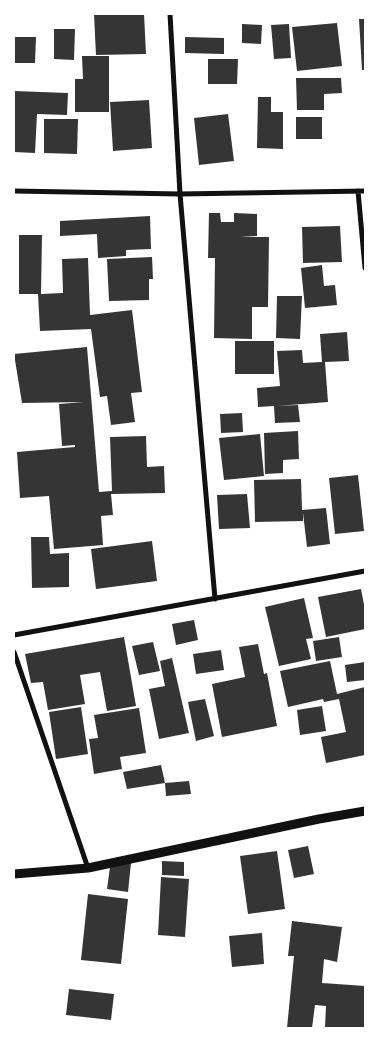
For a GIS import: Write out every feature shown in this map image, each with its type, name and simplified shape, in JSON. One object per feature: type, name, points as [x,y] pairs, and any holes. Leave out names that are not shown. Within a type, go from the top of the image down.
[{"type":"street","points":[[170,14],[180,194],[214,599]]},
{"type":"street","points":[[14,191],[180,194],[365,191]]},
{"type":"street","points":[[358,191],[365,268]]},
{"type":"street","points":[[14,635],[365,570]]},
{"type":"street","points":[[14,652],[88,868]]},
{"type":"street","points":[[14,874],[88,868],[365,811]]},
{"type":"building","points":[[94,14],[144,14],[146,54],[96,55]]},
{"type":"building","points":[[359,19],[365,19],[365,70],[362,70]]},
{"type":"building","points":[[337,23],[342,66],[297,71],[292,27]]},
{"type":"building","points":[[242,24],[262,25],[261,44],[242,43]]},
{"type":"building","points":[[289,24],[291,58],[274,59],[271,25]]},
{"type":"building","points":[[54,29],[75,29],[74,60],[54,59]]},
{"type":"building","points":[[14,37],[36,37],[35,63],[14,63]]},
{"type":"building","points":[[185,37],[224,38],[224,54],[185,53]]},
{"type":"building","points":[[82,56],[109,56],[109,112],[75,112],[75,79],[83,79]]},
{"type":"building","points":[[208,59],[238,59],[237,84],[208,84]]},
{"type":"building","points":[[296,78],[341,78],[342,93],[324,94],[324,110],[297,110]]},
{"type":"building","points":[[14,91],[68,93],[67,115],[37,114],[35,153],[14,152]]},
{"type":"building","points":[[258,97],[271,97],[271,112],[283,112],[283,149],[257,148]]},
{"type":"building","points":[[149,100],[152,148],[113,151],[110,102]]},
{"type":"building","points":[[228,114],[234,161],[199,165],[194,118]]},
{"type":"building","points":[[296,117],[322,117],[322,139],[296,139]]},
{"type":"building","points":[[44,119],[78,119],[77,154],[44,153]]},
{"type":"building","points":[[209,213],[220,213],[221,222],[234,222],[234,213],[257,214],[257,236],[240,237],[269,237],[268,307],[252,307],[252,339],[214,338],[215,258],[208,258]]},
{"type":"building","points":[[150,216],[151,249],[126,250],[126,256],[98,258],[97,234],[60,236],[60,221]]},
{"type":"building","points":[[340,226],[342,262],[303,263],[302,227]]},
{"type":"building","points":[[19,235],[42,235],[41,294],[63,293],[62,259],[88,258],[90,315],[132,310],[142,392],[131,393],[135,422],[111,425],[107,396],[100,397],[91,329],[40,331],[38,294],[19,294]]},
{"type":"building","points":[[152,257],[153,279],[149,279],[149,300],[109,301],[107,259]]},
{"type":"building","points":[[322,265],[324,286],[335,285],[337,305],[305,308],[301,268]]},
{"type":"building","points":[[277,296],[302,296],[300,339],[276,338]]},
{"type":"building","points":[[347,332],[349,361],[325,362],[328,402],[277,406],[298,405],[300,422],[275,423],[274,406],[258,407],[257,388],[280,386],[277,351],[302,350],[303,363],[322,362],[320,334]]},
{"type":"building","points":[[235,341],[274,341],[274,374],[235,374]]},
{"type":"building","points":[[87,347],[99,492],[112,491],[110,437],[146,436],[147,467],[164,466],[165,493],[111,494],[113,515],[101,516],[103,545],[54,549],[49,496],[20,498],[17,452],[75,447],[75,445],[62,446],[59,404],[84,402],[22,403],[14,354]]},
{"type":"building","points":[[242,413],[243,432],[221,433],[220,414]]},
{"type":"building","points":[[298,431],[299,459],[283,460],[283,473],[265,474],[264,433]]},
{"type":"building","points":[[260,434],[264,476],[224,480],[219,438]]},
{"type":"building","points":[[358,475],[364,531],[335,534],[329,478]]},
{"type":"building","points":[[301,479],[302,510],[326,508],[330,544],[307,547],[303,513],[303,521],[255,522],[254,480]]},
{"type":"building","points":[[247,494],[250,528],[219,529],[217,495]]},
{"type":"building","points":[[31,537],[49,537],[50,554],[69,553],[69,587],[32,588]]},
{"type":"building","points":[[152,541],[157,581],[96,589],[91,549]]},
{"type":"building","points":[[361,589],[365,610],[365,629],[326,637],[318,597]]},
{"type":"building","points":[[304,598],[313,638],[306,639],[311,659],[279,666],[265,607]]},
{"type":"building","points":[[194,620],[198,640],[176,645],[172,624]]},
{"type":"building","points":[[124,637],[136,706],[107,711],[100,672],[80,675],[85,704],[48,710],[43,682],[31,683],[25,654]]},
{"type":"building","points":[[339,637],[342,657],[316,661],[313,641]]},
{"type":"building","points":[[153,642],[160,671],[139,675],[132,646]]},
{"type":"building","points":[[258,644],[264,674],[267,673],[277,726],[222,737],[212,684],[245,677],[239,647]]},
{"type":"building","points":[[221,650],[224,670],[196,674],[193,654]]},
{"type":"building","points":[[172,658],[189,733],[159,739],[149,689],[165,686],[160,661]]},
{"type":"building","points":[[330,661],[337,694],[365,687],[365,755],[326,763],[321,737],[346,732],[339,699],[324,702],[323,699],[288,707],[280,671]]},
{"type":"building","points":[[365,662],[365,680],[347,682],[345,665]]},
{"type":"building","points":[[205,699],[214,736],[196,741],[188,702]]},
{"type":"building","points":[[322,706],[326,731],[300,735],[297,710]]},
{"type":"building","points":[[81,707],[88,754],[56,759],[49,712]]},
{"type":"building","points":[[139,708],[146,753],[120,757],[122,769],[94,774],[89,739],[98,738],[94,715]]},
{"type":"building","points":[[161,765],[165,783],[127,789],[123,772]]},
{"type":"building","points":[[189,781],[191,794],[166,796],[165,783]]},
{"type":"building","points":[[308,846],[314,874],[294,878],[288,850]]},
{"type":"building","points":[[277,851],[285,909],[248,914],[240,856]]},
{"type":"building","points":[[162,861],[184,862],[184,876],[162,875]]},
{"type":"building","points":[[131,863],[128,892],[107,889],[110,867]]},
{"type":"building","points":[[161,877],[189,879],[185,937],[158,935]]},
{"type":"building","points":[[88,894],[128,899],[121,964],[81,960]]},
{"type":"building","points":[[292,921],[342,927],[337,962],[324,959],[322,983],[365,986],[365,1028],[325,1028],[326,1006],[315,1005],[312,1028],[287,1028],[294,956],[288,956]]},
{"type":"building","points":[[262,933],[264,964],[232,967],[229,936]]},
{"type":"building","points":[[69,989],[114,994],[111,1020],[66,1015]]}]
